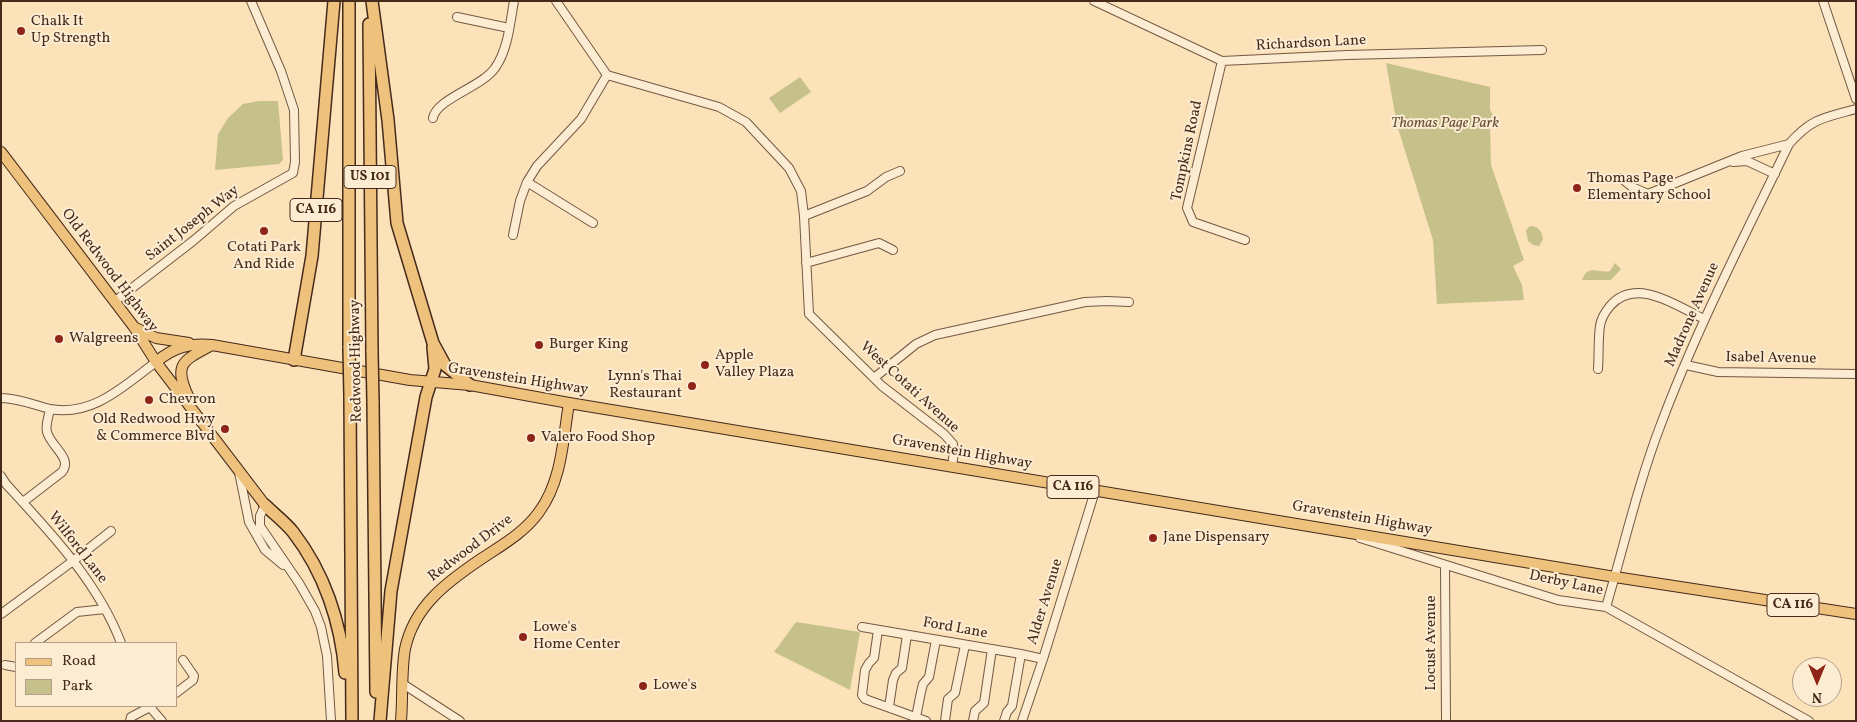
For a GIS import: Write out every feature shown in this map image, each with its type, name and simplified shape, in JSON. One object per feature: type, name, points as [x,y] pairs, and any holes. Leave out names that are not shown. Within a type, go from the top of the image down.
[{"type":"highway","name":"CA 116","points":[[294,360],[312,256],[334,1]]},
{"type":"highway","name":"Redwood Highway","points":[[350,1],[351,721]]},
{"type":"highway","name":"CA 116","points":[[370,1],[388,120],[397,223],[433,343],[445,365],[470,385]]},
{"type":"highway","name":"Redwood Highway","points":[[370,1],[372,352],[378,721]]},
{"type":"highway","points":[[378,721],[391,591],[426,398],[435,369],[433,343]]},
{"type":"highway","points":[[265,505],[292,531],[310,558],[328,596],[342,644],[351,721]]},
{"type":"main road","name":"Old Redwood Highway","points":[[1,152],[134,327],[156,362],[265,505]]},
{"type":"main road","points":[[134,327],[156,338],[200,344]]},
{"type":"main road","name":"Gravenstein Highway","points":[[156,362],[166,353],[188,344],[212,345],[410,380],[470,385],[1615,577],[1856,614]]},
{"type":"main road","points":[[200,419],[182,384],[181,370],[191,356],[212,345]]},
{"type":"main road","name":"Redwood Drive","points":[[401,721],[405,650],[414,622],[432,596],[455,577],[522,532],[540,511],[553,486],[558,469],[570,403]]},
{"type":"street","name":"Saint Joseph Way","points":[[114,302],[234,206],[292,173],[296,162],[294,110],[281,71],[251,1]]},
{"type":"street","points":[[432,118],[438,106],[473,87],[494,70],[502,55],[514,1]]},
{"type":"street","points":[[513,235],[520,200],[527,182],[537,166],[581,119],[607,74],[556,1]]},
{"type":"street","points":[[1094,1],[1161,31],[1222,62]]},
{"type":"street","points":[[1823,1],[1856,99]]},
{"type":"street","points":[[457,17],[509,28]]},
{"type":"street","name":"Richardson Lane","points":[[1222,62],[1347,55],[1542,50]]},
{"type":"street","name":"Tompkins Road","points":[[1222,62],[1187,208],[1193,222],[1246,240]]},
{"type":"street","name":"West Cotati Avenue","points":[[607,74],[719,107],[746,122],[789,168],[796,178],[801,192],[809,314],[874,378],[944,434],[953,444],[952,467]]},
{"type":"street","name":"Madrone Avenue","points":[[1606,607],[1636,500],[1660,426],[1704,319],[1789,144],[1802,130],[1821,118],[1856,109]]},
{"type":"street","points":[[1621,178],[1632,187],[1648,194],[1742,156],[1789,144]]},
{"type":"street","points":[[1722,164],[1747,161],[1775,174]]},
{"type":"street","points":[[804,216],[867,192],[886,176],[900,171]]},
{"type":"street","points":[[527,182],[593,223]]},
{"type":"street","points":[[806,263],[879,244],[893,250]]},
{"type":"street","points":[[1598,369],[1600,325],[1605,312],[1614,302],[1625,295],[1638,292],[1652,294],[1704,319]]},
{"type":"street","points":[[874,378],[916,344],[935,335],[1085,302],[1129,302]]},
{"type":"street","points":[[1,398],[16,399],[50,409],[66,410],[93,405],[116,392],[156,362]]},
{"type":"street","name":"Isabel Avenue","points":[[1686,365],[1718,372],[1856,374]]},
{"type":"street","points":[[23,502],[66,467],[66,461],[50,440],[46,429],[50,409]]},
{"type":"street","points":[[239,470],[249,522],[265,550],[289,570]]},
{"type":"street","name":"Wilford Lane","points":[[1,476],[4,486],[23,502],[73,561],[105,609],[121,642]]},
{"type":"street","name":"Alder Avenue","points":[[1022,721],[1095,490]]},
{"type":"street","points":[[265,505],[260,516],[260,526],[308,597],[320,627],[328,668],[331,721]]},
{"type":"street","name":"Derby Lane","points":[[1326,528],[1558,600],[1606,607],[1809,721]]},
{"type":"street","points":[[1,614],[73,561],[111,530]]},
{"type":"street","name":"Locust Avenue","points":[[1445,566],[1446,721]]},
{"type":"street","points":[[36,642],[77,612],[105,609]]},
{"type":"street","name":"Ford Lane","points":[[862,627],[1043,659]]},
{"type":"street","points":[[878,630],[874,658],[865,670],[862,695],[865,698],[926,721]]},
{"type":"street","points":[[889,707],[893,680],[896,673],[902,668],[907,635]]},
{"type":"street","points":[[916,717],[920,692],[929,677],[936,640]]},
{"type":"street","points":[[945,721],[948,700],[955,693],[965,645]]},
{"type":"street","points":[[973,721],[975,711],[984,703],[992,649]]},
{"type":"street","points":[[1004,721],[1007,712],[1012,706],[1022,654]]},
{"type":"street","points":[[178,691],[193,680],[194,676],[183,660]]},
{"type":"street","points":[[5,665],[15,667]]},
{"type":"street","points":[[403,684],[460,721]]},
{"type":"street","points":[[130,721],[131,717],[148,707]]},
{"type":"street","points":[[151,707],[162,721]]},
{"type":"green space","name":"Thomas Page Park","points":[[1386,63],[1490,87],[1490,110],[1494,117],[1490,126],[1491,165],[1524,260],[1513,266],[1522,285],[1524,300],[1437,304],[1433,240],[1397,125]]},
{"type":"green space","points":[[800,77],[811,92],[780,113],[769,98]]},
{"type":"green space","points":[[259,101],[278,101],[283,160],[279,164],[215,170],[218,134],[228,118],[243,104]]},
{"type":"green space","points":[[1530,226],[1537,228],[1542,234],[1543,239],[1539,246],[1533,245],[1528,241],[1526,230]]},
{"type":"green space","points":[[1615,263],[1621,269],[1611,280],[1582,280],[1584,275],[1590,270],[1610,271]]},
{"type":"green space","points":[[796,622],[860,632],[850,690],[774,652]]},
{"type":"place","name":"Chalk It Up Strength","points":[[21,31]]},
{"type":"place","name":"Thomas Page Elementary School","points":[[1577,188]]},
{"type":"place","name":"Cotati Park And Ride","points":[[264,231]]},
{"type":"place","name":"Walgreens","points":[[59,339]]},
{"type":"place","name":"Burger King","points":[[539,345]]},
{"type":"place","name":"Apple Valley Plaza","points":[[705,365]]},
{"type":"place","name":"Lynn's Thai Restaurant","points":[[692,386]]},
{"type":"place","name":"Chevron","points":[[149,400]]},
{"type":"place","name":"Old Redwood Hwy & Commerce Blvd","points":[[225,429]]},
{"type":"place","name":"Valero Food Shop","points":[[531,438]]},
{"type":"place","name":"Jane Dispensary","points":[[1153,538]]},
{"type":"place","name":"Lowe's Home Center","points":[[523,637]]},
{"type":"place","name":"Lowe's","points":[[643,686]]}]
